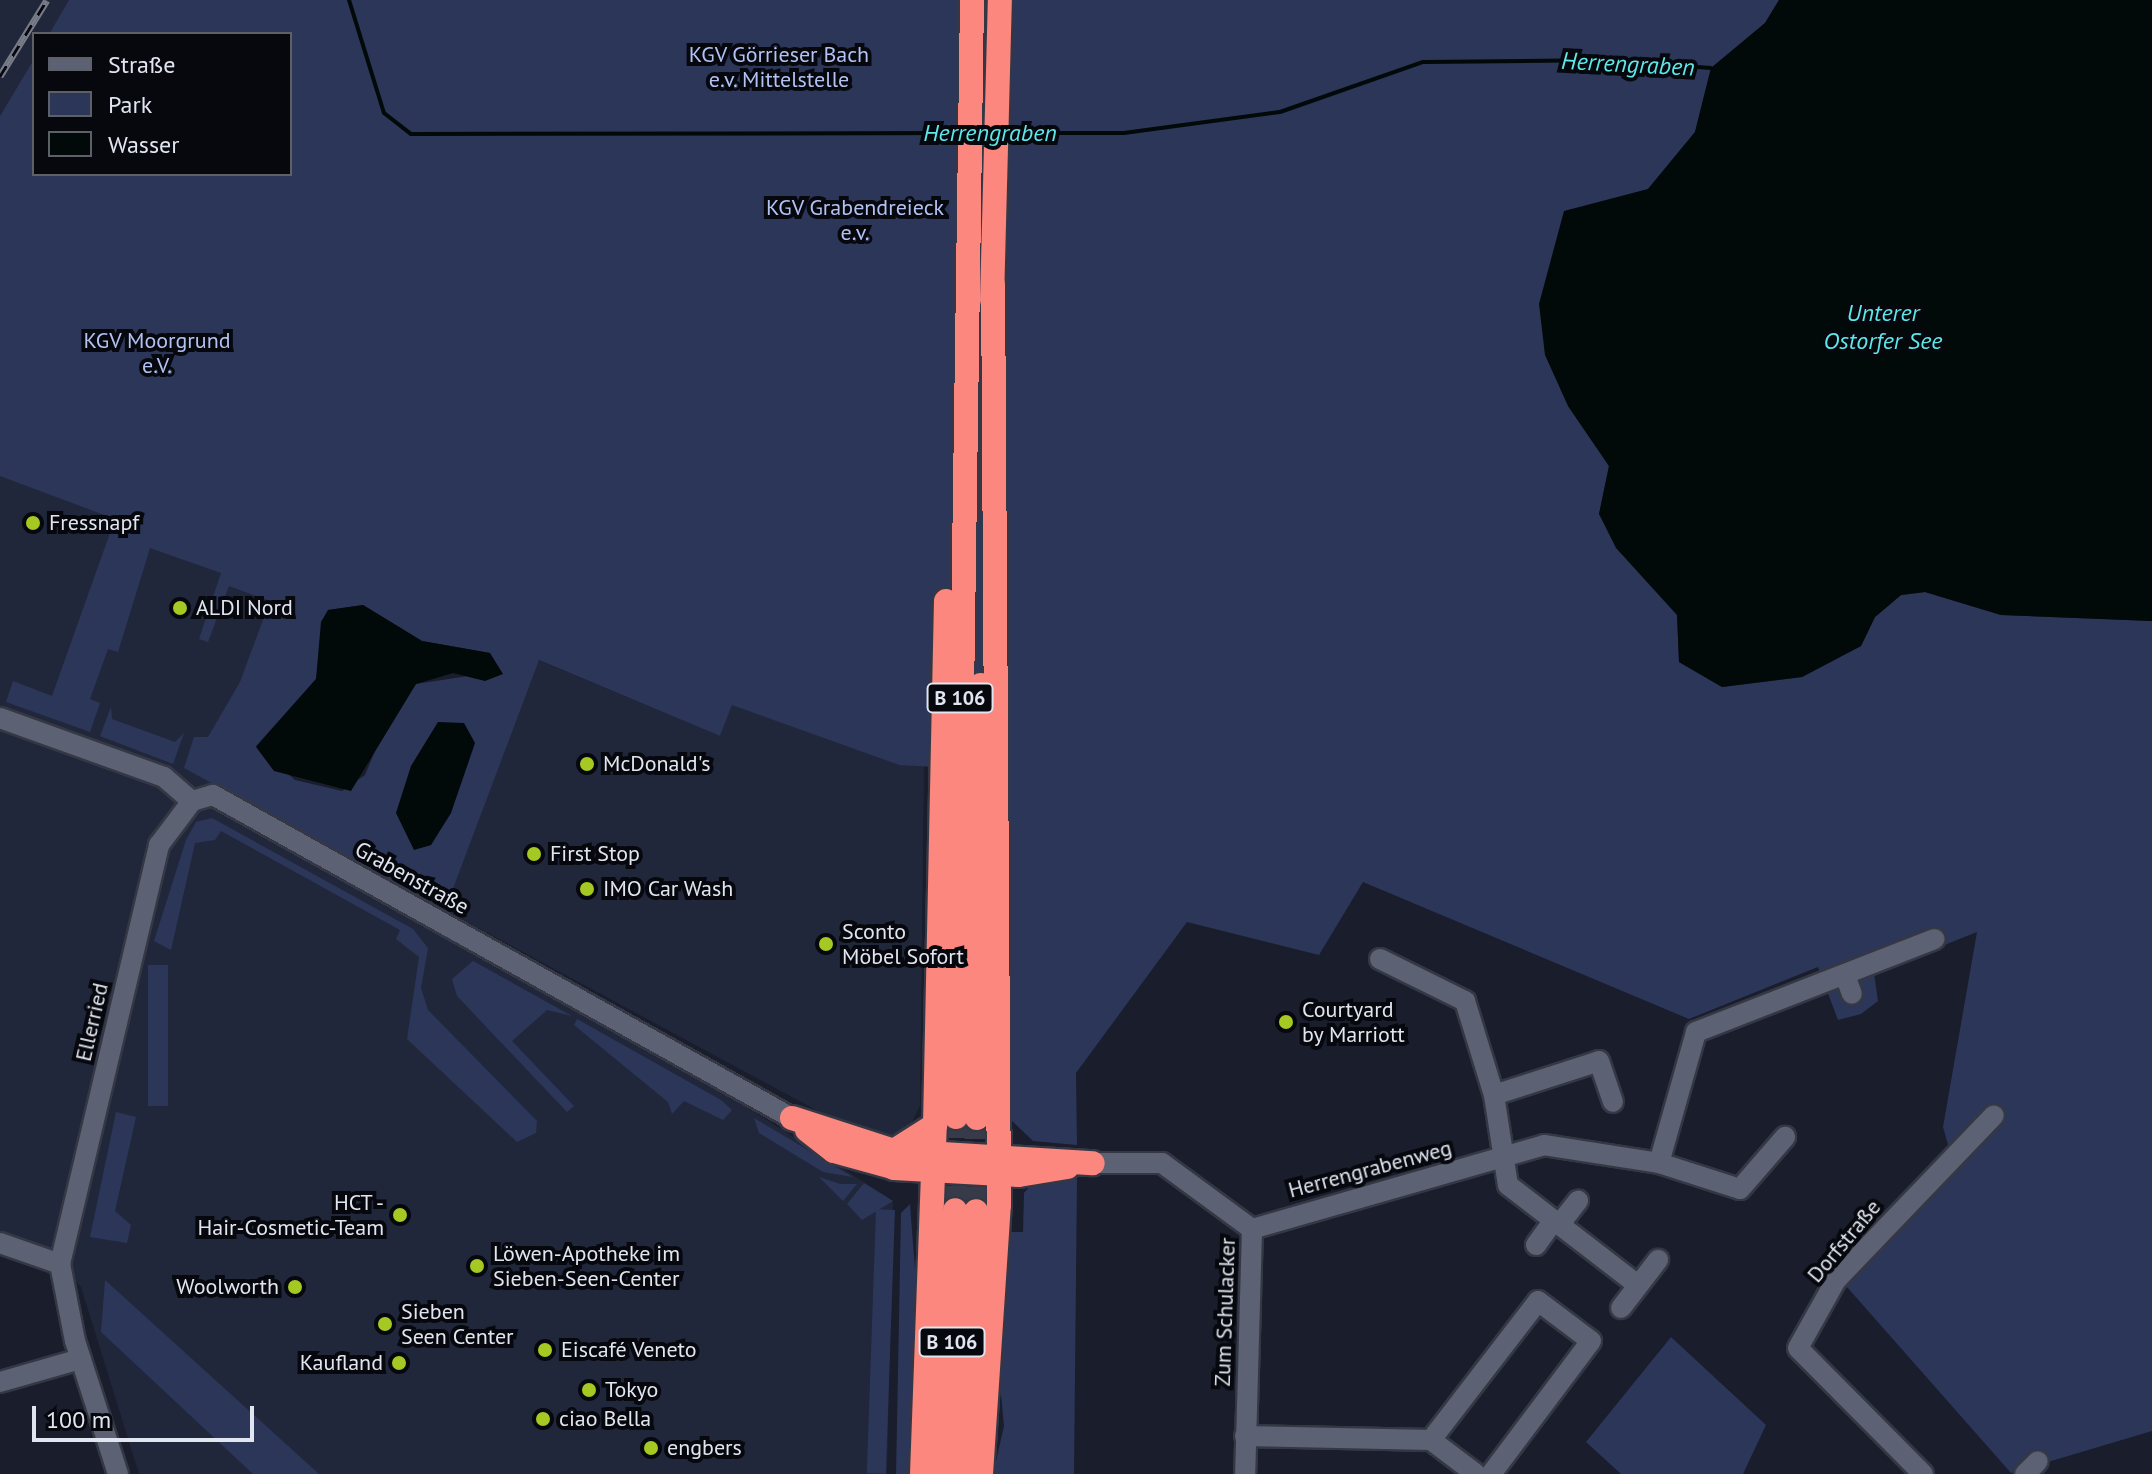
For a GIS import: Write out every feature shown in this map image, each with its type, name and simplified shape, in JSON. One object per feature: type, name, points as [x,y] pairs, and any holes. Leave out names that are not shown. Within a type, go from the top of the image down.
[{"type":"highway","points":[[922,1474],[955,1206],[973,1152],[941,678],[956,363],[968,280],[973,101],[972,0]]},
{"type":"highway","name":"B 106","points":[[973,1152],[1001,0]]},
{"type":"highway","points":[[792,1118],[894,1160],[955,1206]]},
{"type":"highway","points":[[894,1160],[973,1152]]},
{"type":"highway","points":[[973,1152],[999,1200],[981,1474]]},
{"type":"highway","points":[[894,1160],[973,1152],[1093,1163]]},
{"type":"highway","name":"B 106","points":[[944,1474],[955,1206]]},
{"type":"highway","name":"B 106","points":[[955,1206],[965,1474]]},
{"type":"street","points":[[0,718],[164,777],[192,801]]},
{"type":"street","name":"Grabenstraße","points":[[192,801],[213,795],[792,1118]]},
{"type":"street","name":"Ellerried","points":[[118,1474],[81,1359],[60,1264],[159,845],[192,801]]},
{"type":"street","points":[[1659,1163],[1696,1032],[1849,984],[1934,939]]},
{"type":"street","points":[[1380,959],[1465,1001],[1494,1095],[1508,1185],[1638,1285]]},
{"type":"street","points":[[1494,1095],[1599,1061],[1613,1102]]},
{"type":"street","name":"Dorfstraße","points":[[1923,1474],[1798,1348],[1836,1280],[1994,1115]]},
{"type":"street","name":"Herrengrabenweg","points":[[1252,1229],[1544,1145],[1659,1163],[1740,1189],[1785,1137]]},
{"type":"street","name":"Zum Schulacker","points":[[1093,1163],[1162,1163],[1252,1229],[1245,1474]]},
{"type":"street","points":[[1536,1245],[1578,1201]]},
{"type":"street","points":[[0,1243],[60,1264]]},
{"type":"street","points":[[1621,1308],[1658,1260]]},
{"type":"street","points":[[1431,1440],[1538,1301],[1591,1341],[1491,1474]]},
{"type":"street","points":[[0,1382],[81,1359]]},
{"type":"street","points":[[1245,1436],[1431,1440],[1476,1474]]},
{"type":"shaded area","points":[[0,0],[69,0],[50,32],[32,32],[32,62],[0,116]]},
{"type":"shaded area","points":[[0,438],[137,500],[315,554],[211,803],[725,1093],[893,1201],[887,1474],[139,1474],[81,1287],[60,1264],[0,1243]]},
{"type":"shaded area","points":[[538,660],[720,736],[732,704],[899,765],[924,765],[920,1105],[908,1131],[879,1138],[831,1118],[445,910]]},
{"type":"green space","points":[[69,0],[1779,0],[1765,23],[1711,68],[1695,132],[1648,189],[1612,200],[1568,406],[1609,466],[1599,514],[1677,615],[1679,662],[1722,687],[1802,677],[1861,646],[1875,617],[1901,595],[1925,592],[2001,615],[2152,621],[2152,1431],[2011,1473],[1839,1278],[1952,1159],[1943,1127],[1977,932],[1874,973],[1878,1001],[1861,1014],[1838,1020],[1818,967],[1689,1019],[1363,882],[1319,955],[1187,922],[1076,1073],[1077,1145],[1033,1141],[1010,1119],[1009,771],[899,765],[732,705],[720,736],[539,660],[445,910],[184,768],[194,737],[208,737],[240,682],[270,601],[229,586],[208,642],[199,639],[221,573],[150,548],[118,652],[108,649],[90,699],[100,703],[90,732],[6,702],[13,681],[52,696],[115,519],[0,476],[0,116],[32,62],[32,176],[292,176],[292,32],[50,32]],"holes":[[[363,605],[422,641],[490,653],[468,676],[416,684],[385,727],[365,775],[342,791],[295,780],[256,746],[316,679],[328,610]]]},
{"type":"green space","points":[[111,707],[112,719],[175,742],[184,733],[173,764],[100,736]]},
{"type":"green space","points":[[212,818],[413,929],[428,948],[421,988],[428,1010],[537,1121],[536,1133],[517,1142],[407,1039],[419,957],[396,939],[400,930],[221,831],[215,840],[195,843],[171,950],[154,941],[186,840],[196,822]]},
{"type":"green space","points":[[473,961],[572,1016],[547,1010],[512,1041],[574,1106],[567,1112],[457,996],[452,979]]},
{"type":"green space","points":[[148,965],[168,965],[168,1106],[148,1106]]},
{"type":"green space","points":[[577,1019],[721,1100],[732,1110],[723,1120],[684,1101],[672,1114],[668,1102],[574,1025]]},
{"type":"green space","points":[[116,1112],[136,1117],[115,1211],[131,1225],[127,1243],[90,1237]]},
{"type":"green space","points":[[754,1118],[853,1177],[823,1172],[759,1133]]},
{"type":"green space","points":[[819,1177],[840,1184],[857,1184],[843,1201]]},
{"type":"green space","points":[[1077,1179],[1074,1474],[993,1474],[1004,1426],[1000,1384],[1009,1232],[1023,1232],[1024,1193],[1034,1181]]},
{"type":"green space","points":[[864,1183],[893,1201],[862,1220],[847,1204]]},
{"type":"green space","points":[[910,1204],[915,1269],[922,1270],[916,1474],[896,1474],[901,1213]]},
{"type":"green space","points":[[876,1209],[895,1210],[886,1474],[867,1473]]},
{"type":"green space","points":[[105,1280],[319,1474],[253,1474],[101,1332]]},
{"type":"green space","points":[[1671,1337],[1766,1425],[1743,1474],[1621,1474],[1586,1442]]},
{"type":"water","name":"Unterer Ostorfer See","points":[[1779,0],[2152,0],[2152,621],[2001,615],[1925,592],[1901,595],[1875,617],[1861,646],[1802,677],[1722,687],[1679,662],[1677,615],[1616,548],[1599,514],[1609,466],[1568,406],[1545,355],[1539,304],[1564,211],[1648,189],[1695,132],[1711,68],[1765,23]]},
{"type":"water","points":[[363,605],[422,641],[490,653],[503,674],[485,681],[453,673],[416,684],[351,791],[274,771],[256,747],[316,679],[321,622],[328,610]]},
{"type":"water","points":[[438,722],[464,723],[475,743],[451,813],[431,845],[414,850],[396,813],[411,766]]},
{"type":"waterway","name":"Herrengraben","points":[[349,0],[384,113],[411,134],[964,133]]},
{"type":"waterway","name":"Herrengraben","points":[[1004,133],[1124,133],[1280,112],[1423,62],[1604,60],[1711,68]]},
{"type":"tunnel","points":[[955,1210],[956,1117]]},
{"type":"tunnel","points":[[976,1211],[977,1118]]},
{"type":"railway","points":[[0,76],[47,0]]},
{"type":"place","name":"Fressnapf","points":[[33,523]]},
{"type":"place","name":"ALDI Nord","points":[[180,608]]},
{"type":"place","name":"McDonald's","points":[[587,764]]},
{"type":"place","name":"First Stop","points":[[534,854]]},
{"type":"place","name":"IMO Car Wash","points":[[587,889]]},
{"type":"place","name":"Sconto Möbel Sofort","points":[[826,944]]},
{"type":"place","name":"Courtyard by Marriott","points":[[1286,1022]]},
{"type":"place","name":"HCT - Hair-Cosmetic-Team","points":[[400,1215]]},
{"type":"place","name":"Löwen-Apotheke im Sieben-Seen-Center","points":[[477,1266]]},
{"type":"place","name":"Woolworth","points":[[295,1287]]},
{"type":"place","name":"Sieben Seen Center","points":[[385,1324]]},
{"type":"place","name":"Eiscafé Veneto","points":[[545,1350]]},
{"type":"place","name":"Kaufland","points":[[399,1363]]},
{"type":"place","name":"Tokyo","points":[[589,1390]]},
{"type":"place","name":"ciao Bella","points":[[543,1419]]},
{"type":"place","name":"engbers","points":[[651,1448]]},
{"type":"park label","name":"KGV Görrieser Bach e.v. Mittelstelle","points":[[779,66]]},
{"type":"park label","name":"KGV Grabendreieck e.v.","points":[[855,220]]},
{"type":"park label","name":"KGV Moorgrund e.V.","points":[[157,352]]}]
